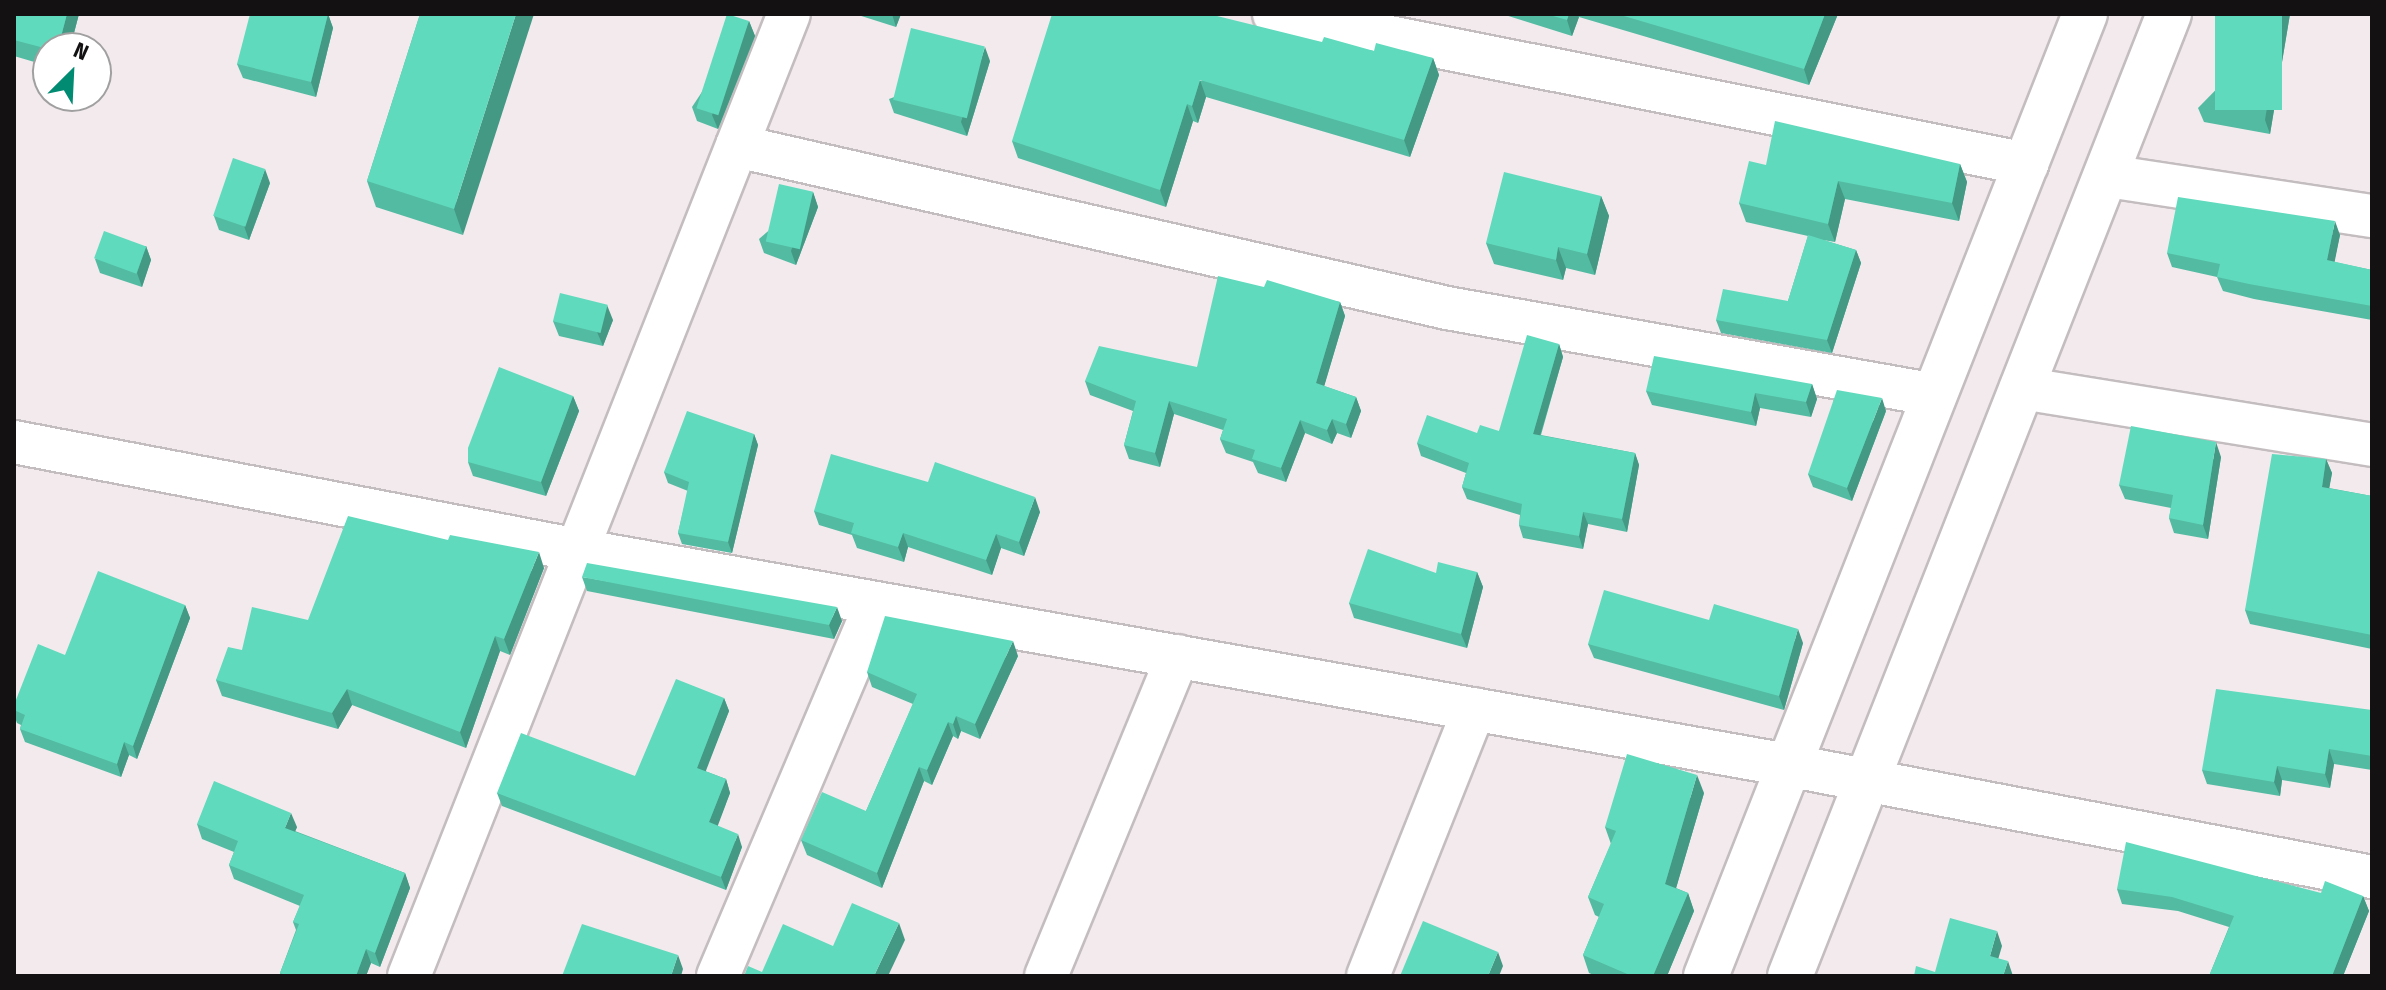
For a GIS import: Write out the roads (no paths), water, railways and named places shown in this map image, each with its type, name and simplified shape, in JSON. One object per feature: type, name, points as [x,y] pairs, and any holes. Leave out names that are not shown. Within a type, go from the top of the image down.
[{"type":"main road","points":[[1706,976],[2085,14]]},
{"type":"main road","points":[[1790,976],[2169,14]]},
{"type":"street","points":[[409,976],[789,14]]},
{"type":"street","points":[[1274,14],[2027,164]]},
{"type":"street","points":[[737,146],[1447,308],[1933,395]]},
{"type":"street","points":[[2107,176],[2372,216]]},
{"type":"street","points":[[2021,388],[2372,445]]},
{"type":"street","points":[[14,442],[578,550],[1787,765],[2372,877]]},
{"type":"street","points":[[718,976],[876,603]]},
{"type":"street","points":[[1046,976],[1178,656]]},
{"type":"street","points":[[1368,976],[1474,709]]}]
